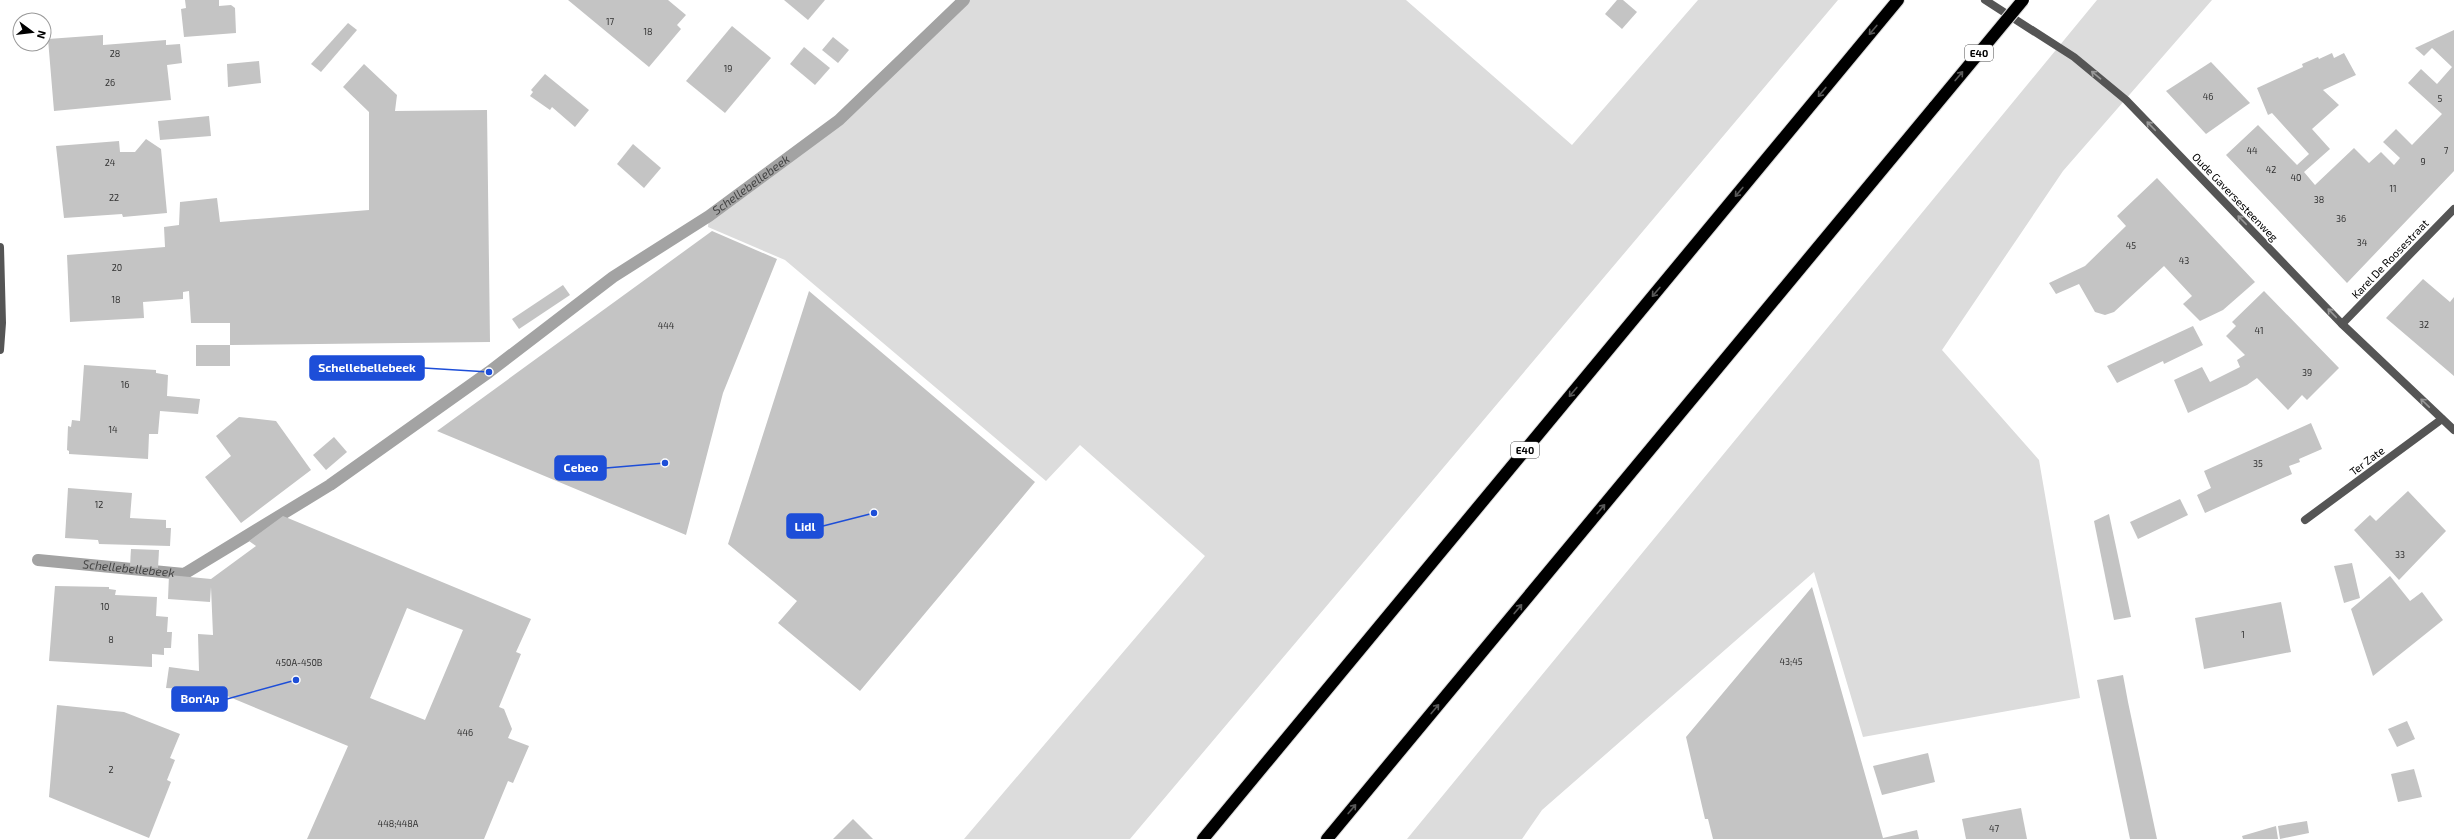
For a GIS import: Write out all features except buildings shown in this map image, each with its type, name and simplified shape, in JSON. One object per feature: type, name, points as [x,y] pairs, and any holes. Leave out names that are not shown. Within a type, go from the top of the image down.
[{"type":"highway","name":"E40","points":[[1203,839],[1898,0]]},
{"type":"highway","name":"E40","points":[[1327,839],[2023,0]]},
{"type":"street","name":"Oude Gaversesteenweg","points":[[1985,0],[2074,57],[2126,100],[2342,324],[2454,430]]},
{"type":"street","name":"Karel De Roosestraat","points":[[2342,324],[2454,209]]},
{"type":"street","points":[[0,247],[2,323],[0,350]]},
{"type":"street","name":"Ter Zate","points":[[2305,520],[2442,419]]},
{"type":"shaded area","points":[[964,0],[1406,0],[1572,145],[1698,0],[1838,0],[1130,839],[964,839],[1205,556],[1080,445],[1046,481],[785,260],[708,227],[709,216],[839,120]]},
{"type":"shaded area","points":[[2097,0],[2212,0],[2063,171],[1942,350],[2039,460],[2080,698],[1863,737],[1814,572],[1542,810],[1522,839],[1407,839]]},
{"type":"waterway","name":"Schellebellebeek","points":[[38,560],[184,574],[330,485],[489,372],[613,277],[709,216],[839,120],[964,0]]},
{"type":"place","name":"Schellebellebeek","points":[[489,372]]},
{"type":"place","name":"Cebeo","points":[[665,463]]},
{"type":"place","name":"Lidl","points":[[874,513]]},
{"type":"place","name":"Bon'Ap","points":[[296,680]]}]
